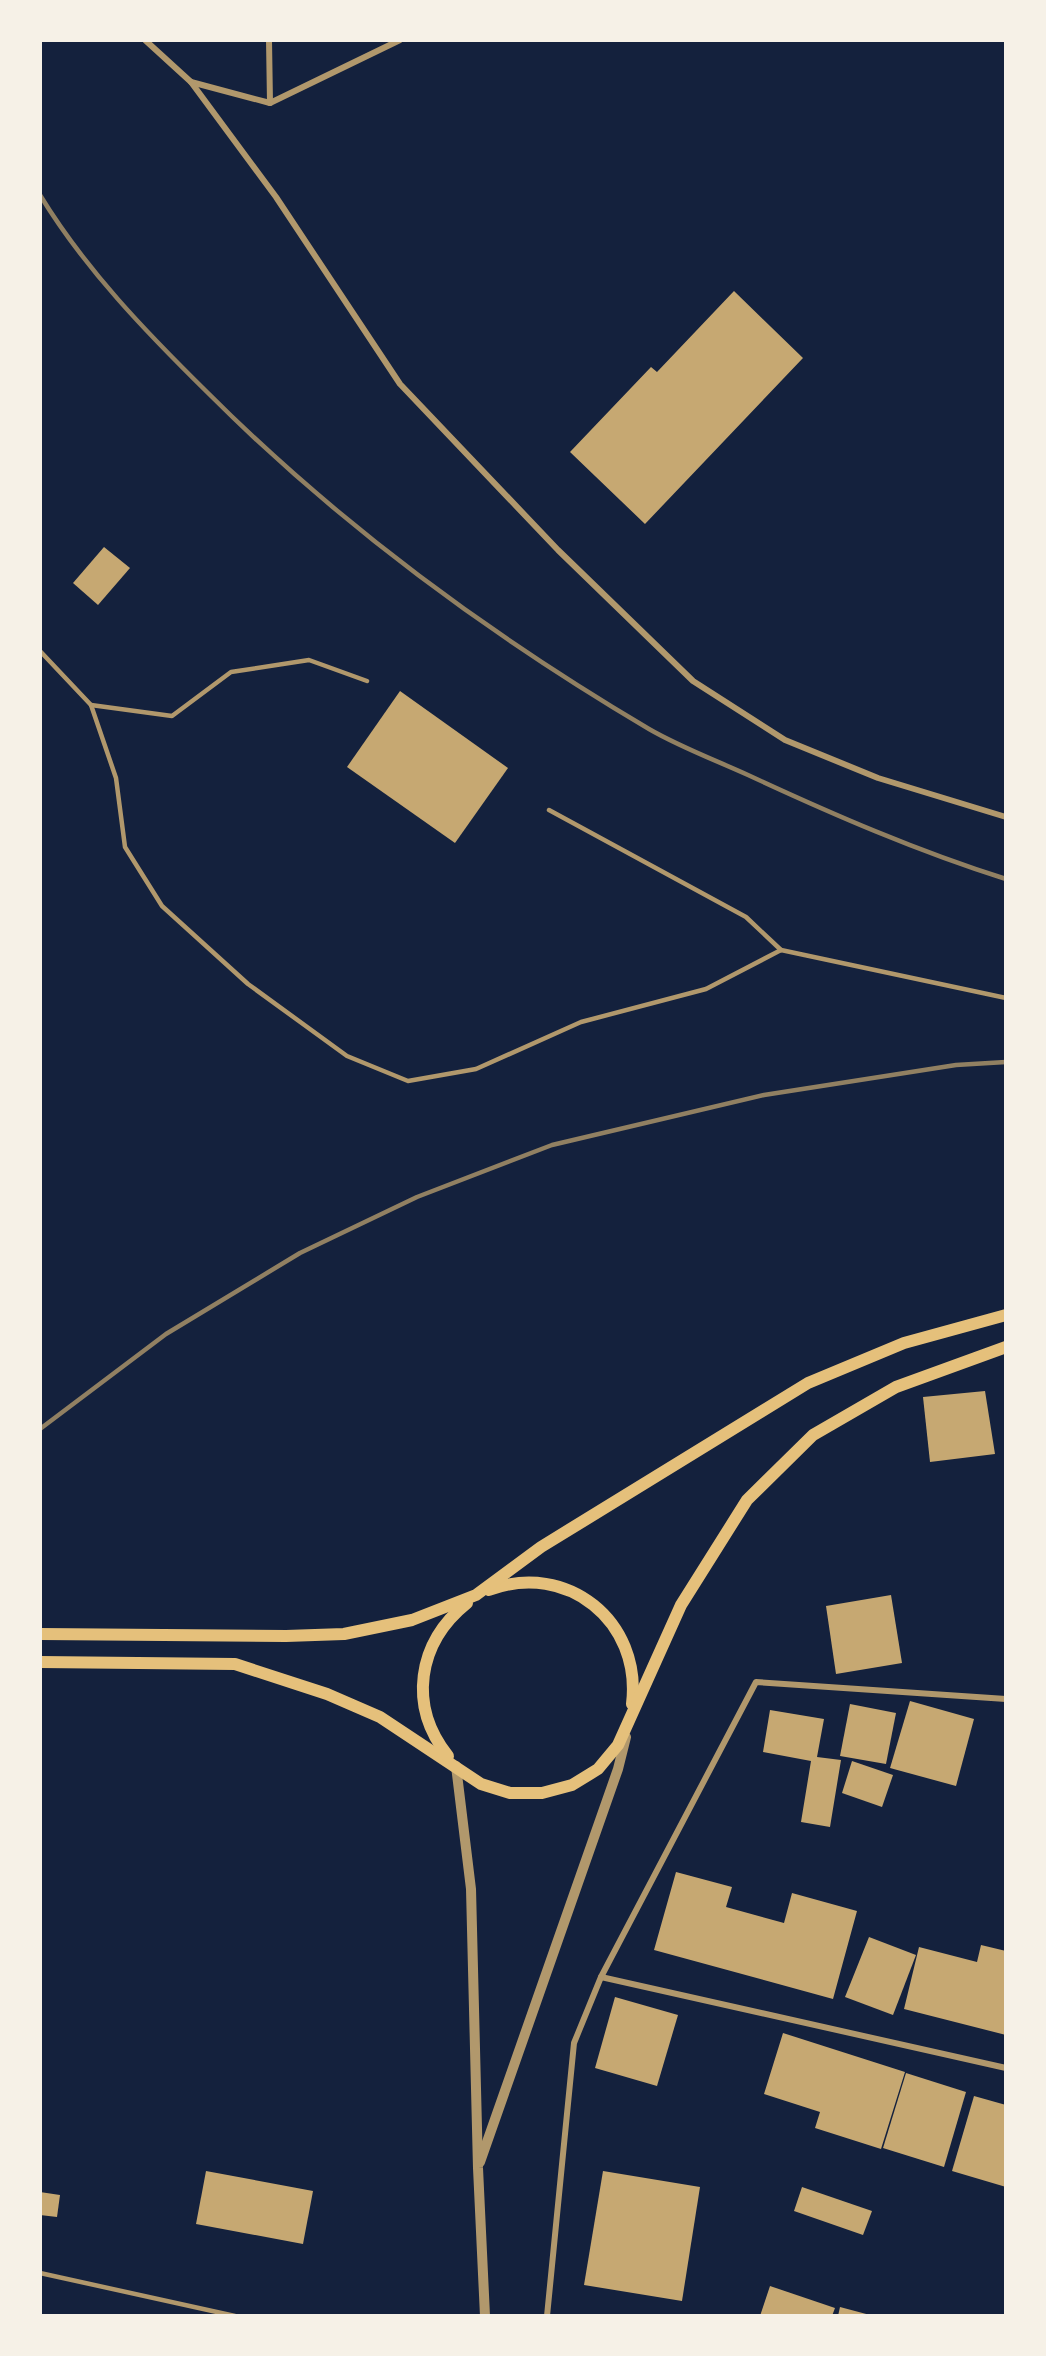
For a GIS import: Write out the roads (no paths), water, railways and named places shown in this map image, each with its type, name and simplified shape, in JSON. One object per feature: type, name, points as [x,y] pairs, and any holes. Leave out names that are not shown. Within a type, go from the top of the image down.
[{"type":"main road","points":[[456,1766],[435,1740],[424,1709],[423,1676],[432,1644],[450,1616],[541,1547],[808,1383],[904,1343],[1005,1314]]},
{"type":"main road","points":[[40,1662],[235,1664],[327,1694],[380,1717],[481,1784],[510,1793],[542,1793],[572,1785],[598,1768],[618,1745],[681,1605],[747,1500],[813,1435],[896,1387],[1005,1347]]},
{"type":"main road","points":[[40,1634],[247,1637],[344,1634],[412,1620],[507,1584],[538,1582],[568,1589],[594,1604],[616,1627],[629,1655],[634,1686],[631,1717]]},
{"type":"street","points":[[145,40],[191,82],[276,197],[400,384],[558,550],[693,681],[785,740],[878,778],[1005,817]]},
{"type":"street","points":[[269,40],[270,103]]},
{"type":"street","points":[[191,82],[270,103],[400,40]]},
{"type":"street","points":[[547,2316],[574,2043],[601,1977],[756,1682],[1005,1699]]},
{"type":"street","points":[[478,2168],[618,1769],[631,1717]]},
{"type":"street","points":[[456,1766],[471,1890],[478,2168],[485,2316]]},
{"type":"street","points":[[601,1977],[1005,2068]]},
{"type":"lane","points":[[40,651],[91,705],[116,777],[125,847],[162,906],[248,984],[347,1056],[408,1082],[476,1069],[581,1022],[706,989],[781,950]]},
{"type":"lane","points":[[91,705],[172,716],[231,672],[309,660],[367,681]]},
{"type":"lane","points":[[549,810],[746,917],[781,950],[1005,998]]},
{"type":"lane","points":[[40,2273],[235,2316]]},
{"type":"railway","points":[[40,195],[77,249],[118,299],[208,393],[310,488],[418,575],[474,616],[590,693],[673,742],[875,831],[1006,879]]},
{"type":"railway","points":[[40,1429],[166,1334],[300,1253],[417,1197],[552,1145],[764,1095],[956,1065],[1006,1062]]}]
